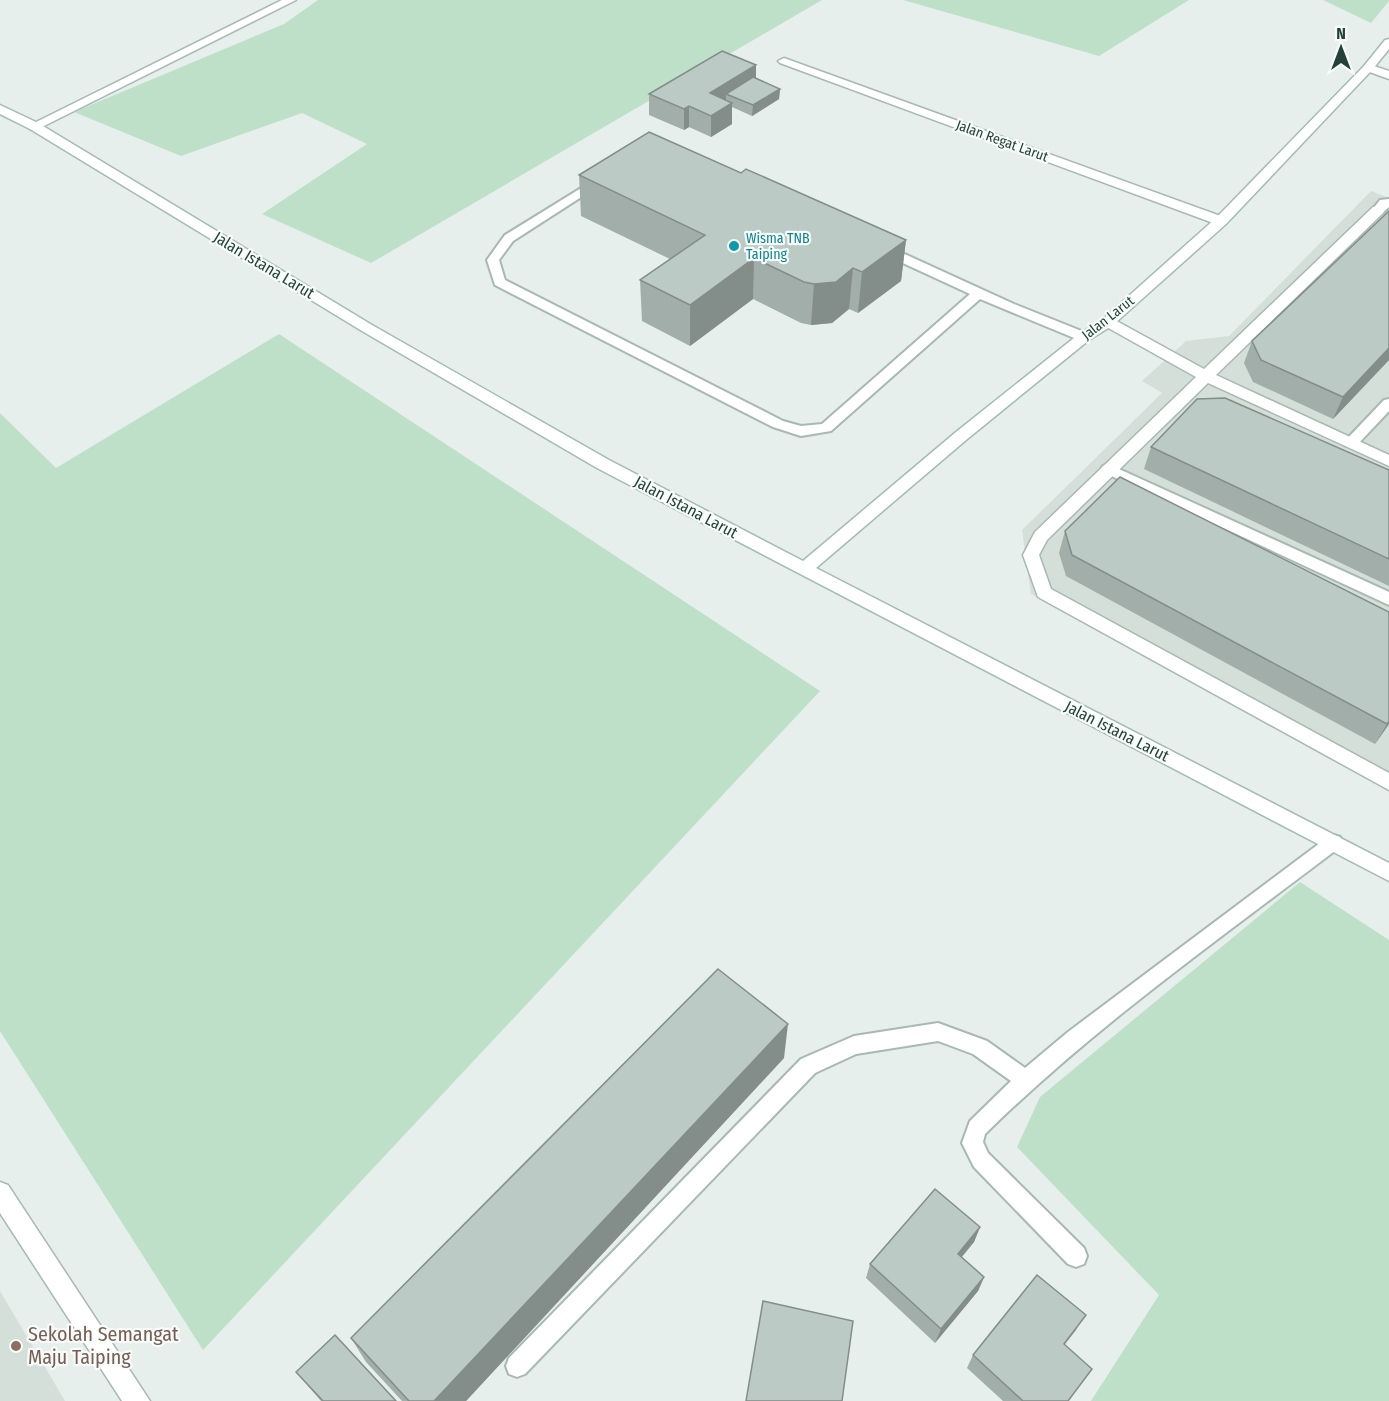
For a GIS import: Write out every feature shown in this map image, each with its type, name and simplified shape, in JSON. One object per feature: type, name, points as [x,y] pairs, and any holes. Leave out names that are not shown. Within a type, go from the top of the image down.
[{"type":"main road","points":[[34,126],[291,0]]},
{"type":"main road","name":"Jalan Larut","points":[[804,569],[961,436],[1084,337],[1108,322],[1221,221],[1368,68],[1389,42]]},
{"type":"main road","name":"Jalan Regat Larut","points":[[784,61],[1221,221]]},
{"type":"main road","points":[[1368,68],[1389,75]]},
{"type":"main road","name":"Jalan Istana Larut","points":[[0,109],[34,126],[367,328],[603,464],[1334,842],[1389,873]]},
{"type":"main road","points":[[1384,206],[1108,469],[1041,536],[1031,555],[1044,593],[1387,777]]},
{"type":"main road","points":[[1108,322],[1205,376],[1389,461]]},
{"type":"main road","points":[[0,1193],[137,1401]]},
{"type":"lane","points":[[610,174],[509,238],[493,260],[499,282],[778,424],[793,429],[801,431],[826,428],[979,293]]},
{"type":"lane","points":[[873,245],[1084,337]]},
{"type":"lane","points":[[1351,443],[1389,403]]},
{"type":"lane","points":[[1108,469],[1389,599]]},
{"type":"lane","points":[[1076,1256],[981,1160],[972,1143],[977,1128],[1026,1080],[1075,1038],[1334,842]]},
{"type":"lane","points":[[517,1366],[808,1066],[854,1045],[938,1032],[981,1047],[1026,1080]]},
{"type":"shaded area","points":[[1371,191],[1389,198],[1389,789],[1031,594],[1022,530],[1162,393],[1142,381],[1186,341],[1229,336]]},
{"type":"shaded area","name":"Sekolah Semangat Maju Taiping","points":[[0,1291],[65,1401],[0,1401]]},
{"type":"green space","points":[[318,0],[822,0],[371,263],[262,214],[367,144],[302,113],[181,156],[74,112],[284,24]]},
{"type":"green space","points":[[903,0],[1189,0],[1099,56]]},
{"type":"green space","points":[[1323,0],[1389,0],[1389,1],[1371,23]]},
{"type":"green space","points":[[279,334],[820,691],[203,1350],[0,1031],[0,413],[56,468]]},
{"type":"green space","points":[[1300,882],[1389,940],[1389,1401],[1091,1401],[1159,1295],[1017,1147],[1040,1097]]},
{"type":"building","points":[[722,51],[756,65],[710,93],[732,103],[711,116],[689,106],[684,109],[649,94]]},
{"type":"building","points":[[753,77],[780,89],[753,105],[726,94]]},
{"type":"building","points":[[649,132],[741,173],[746,169],[906,240],[862,272],[853,268],[836,282],[814,284],[804,282],[754,258],[690,305],[640,280],[705,235],[579,175]]},
{"type":"building","points":[[1389,211],[1389,348],[1343,397],[1261,360],[1252,341]]},
{"type":"building","points":[[1225,398],[1389,470],[1389,559],[1151,447],[1197,399]]},
{"type":"building","points":[[1120,477],[1389,612],[1389,721],[1387,724],[1072,555],[1065,531]]},
{"type":"building","points":[[718,969],[788,1024],[434,1401],[409,1401],[351,1338]]},
{"type":"building","points":[[935,1189],[980,1227],[958,1254],[984,1277],[941,1329],[870,1264]]},
{"type":"building","points":[[1037,1275],[1086,1315],[1064,1344],[1092,1369],[1068,1401],[1023,1401],[973,1355]]},
{"type":"building","points":[[763,1301],[853,1321],[842,1401],[746,1401]]},
{"type":"building","points":[[335,1335],[396,1401],[323,1401],[296,1372]]},
{"type":"place","name":"Wisma TNB Taiping","points":[[734,246]]},
{"type":"place","name":"Sekolah Semangat Maju Taiping","points":[[16,1346]]}]
